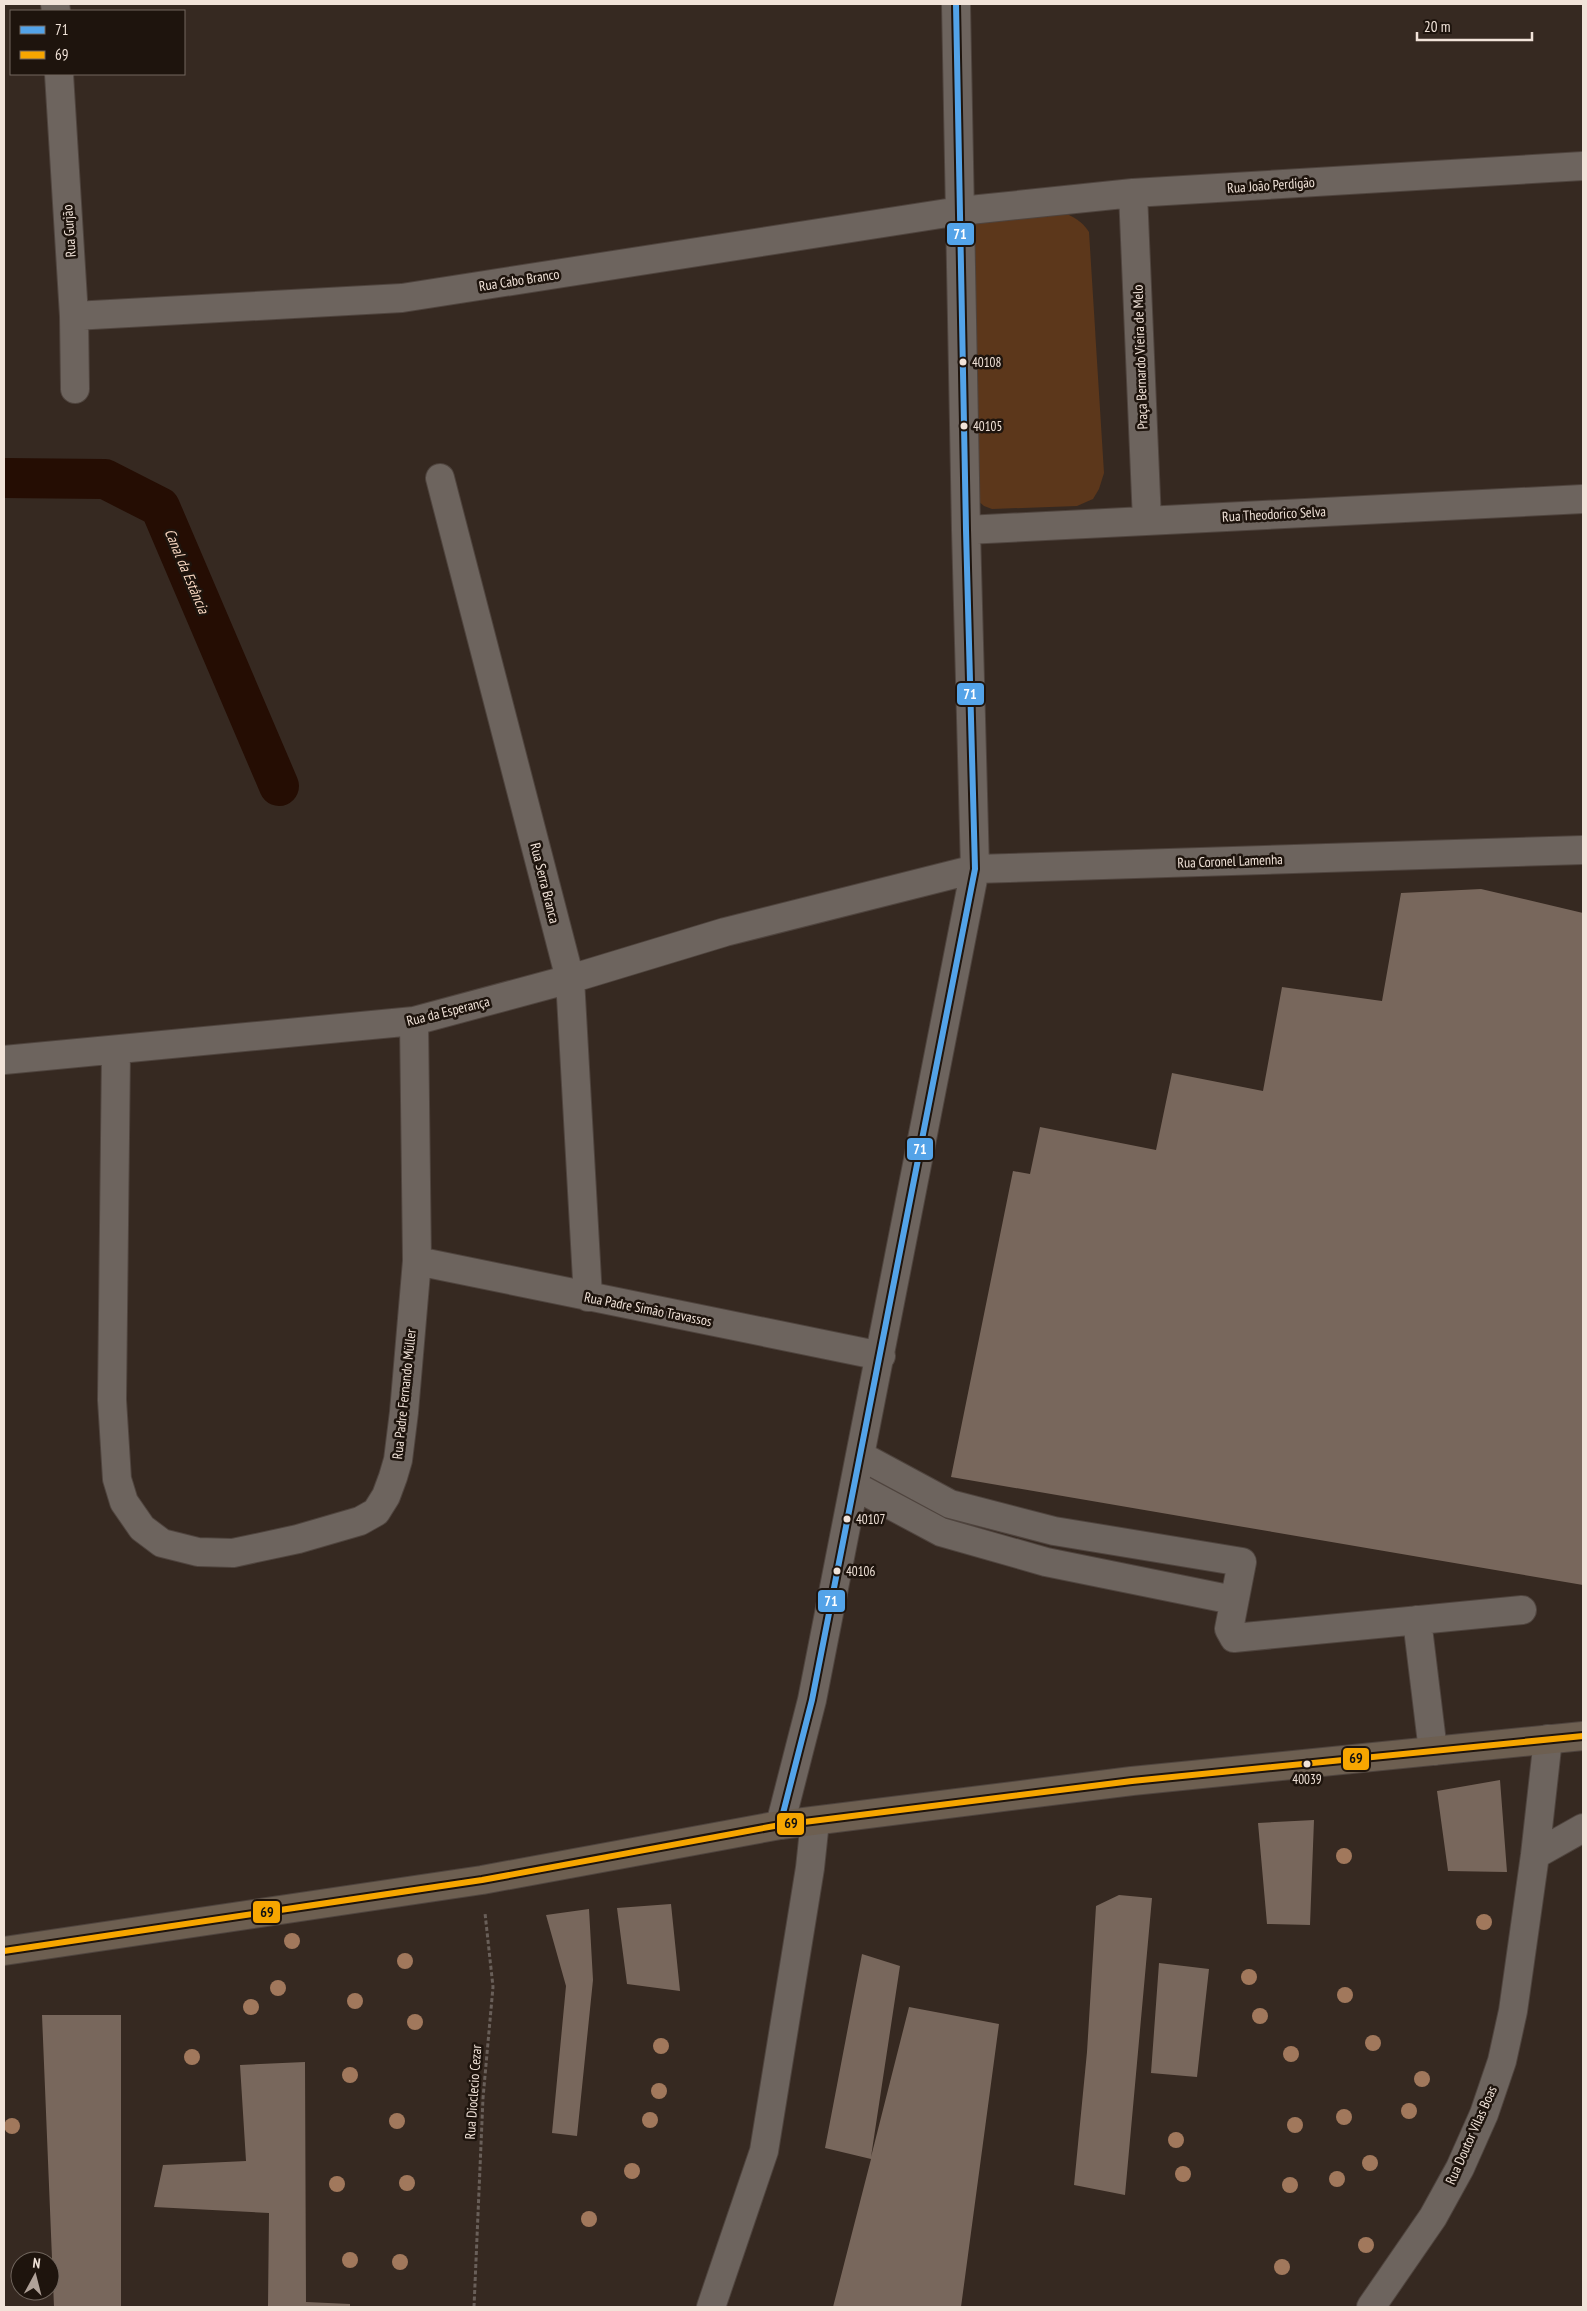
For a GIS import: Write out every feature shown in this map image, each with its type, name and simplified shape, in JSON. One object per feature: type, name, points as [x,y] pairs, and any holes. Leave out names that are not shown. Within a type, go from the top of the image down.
[{"type":"main road","points":[[4,1951],[482,1880],[780,1825],[1132,1781],[1583,1736]]},
{"type":"street","points":[[780,1825],[812,1700],[975,869],[966,530],[956,4]]},
{"type":"street","name":"Rua Gurjão","points":[[60,75],[74,316],[75,389]]},
{"type":"street","name":"Rua João Perdigão","points":[[960,211],[1133,193],[1583,166]]},
{"type":"street","name":"Praça Bernardo Vieira de Melo","points":[[1133,193],[1146,521]]},
{"type":"street","name":"Rua Cabo Branco","points":[[74,316],[402,298],[960,211]]},
{"type":"street","name":"Rua Serra Branca","points":[[440,478],[570,979],[588,1297]]},
{"type":"street","name":"Rua Theodorico Selva","points":[[966,530],[1583,499]]},
{"type":"street","name":"Rua Coronel Lamenha","points":[[880,893],[975,869],[1583,850]]},
{"type":"street","name":"Rua da Esperança","points":[[4,1060],[116,1051],[414,1021],[570,979],[725,932],[880,893]]},
{"type":"street","name":"Rua Padre Fernando Müller","points":[[116,1051],[112,1400],[117,1479],[124,1502],[142,1528],[162,1543],[198,1552],[233,1553],[327,1532],[360,1521],[376,1512],[386,1496],[398,1460],[416,1261],[414,1021]]},
{"type":"street","name":"Rua Padre Simão Travassos","points":[[416,1261],[881,1356]]},
{"type":"street","points":[[861,1456],[950,1504],[1054,1530],[1242,1562],[1229,1628],[1234,1638],[1522,1610]]},
{"type":"street","points":[[855,1486],[941,1532],[1046,1562],[1233,1600]]},
{"type":"street","points":[[941,1532],[950,1504]]},
{"type":"street","points":[[1046,1562],[1054,1530]]},
{"type":"street","points":[[1140,1581],[1146,1546]]},
{"type":"street","points":[[1418,1620],[1433,1751]]},
{"type":"street","name":"Rua Doutor Vilas Boas","points":[[1371,2307],[1432,2217],[1460,2168],[1484,2114],[1502,2061],[1513,2012],[1536,1855],[1548,1739]]},
{"type":"street","points":[[711,2307],[764,2151],[810,1868],[815,1821]]},
{"type":"street","points":[[1536,1855],[1583,1828]]},
{"type":"path","name":"Rua Dioclecio Cezar","points":[[474,2307],[483,2098],[493,1987],[482,1880]]},
{"type":"shaded area","points":[[1061,212],[1077,219],[1089,232],[1104,473],[1099,489],[1093,499],[1077,506],[992,509],[984,506],[977,500],[965,219]]},
{"type":"building","points":[[1481,889],[1583,913],[1583,1585],[951,1477],[1013,1171],[1030,1174],[1040,1127],[1156,1150],[1172,1073],[1263,1091],[1282,987],[1382,1001],[1401,893]]},
{"type":"building","points":[[1500,1780],[1507,1872],[1448,1871],[1437,1791]]},
{"type":"building","points":[[1314,1820],[1310,1925],[1267,1924],[1258,1823]]},
{"type":"building","points":[[1119,1895],[1152,1898],[1125,2195],[1074,2185],[1087,2052],[1096,1906]]},
{"type":"building","points":[[671,1904],[680,1991],[627,1984],[617,1908]]},
{"type":"building","points":[[589,1909],[593,1980],[577,2136],[552,2133],[566,1986],[546,1915]]},
{"type":"building","points":[[862,1954],[900,1966],[871,2157],[909,2007],[999,2024],[961,2307],[833,2307],[871,2159],[825,2148]]},
{"type":"building","points":[[1159,1963],[1209,1969],[1197,2077],[1151,2073]]},
{"type":"building","points":[[42,2015],[121,2015],[121,2307],[54,2307],[54,2301],[60,2301],[60,2251],[52,2251]]},
{"type":"building","points":[[305,2062],[306,2302],[350,2304],[350,2307],[268,2307],[269,2213],[154,2207],[163,2165],[246,2161],[240,2065]]},
{"type":"waterway","name":"Canal da Estância","points":[[4,478],[105,479],[160,507],[279,786]]},
{"type":"transit line","name":"71","points":[[780,1825],[812,1700],[975,869],[966,530],[956,4]]},
{"type":"transit line","name":"69","points":[[4,1951],[482,1880],[780,1825],[1132,1781],[1583,1736]]},
{"type":"place","name":"40108","points":[[963,362]]},
{"type":"place","name":"40105","points":[[964,426]]},
{"type":"place","name":"40107","points":[[847,1519]]},
{"type":"place","name":"40106","points":[[837,1571]]},
{"type":"place","name":"40039","points":[[1307,1764]]}]
